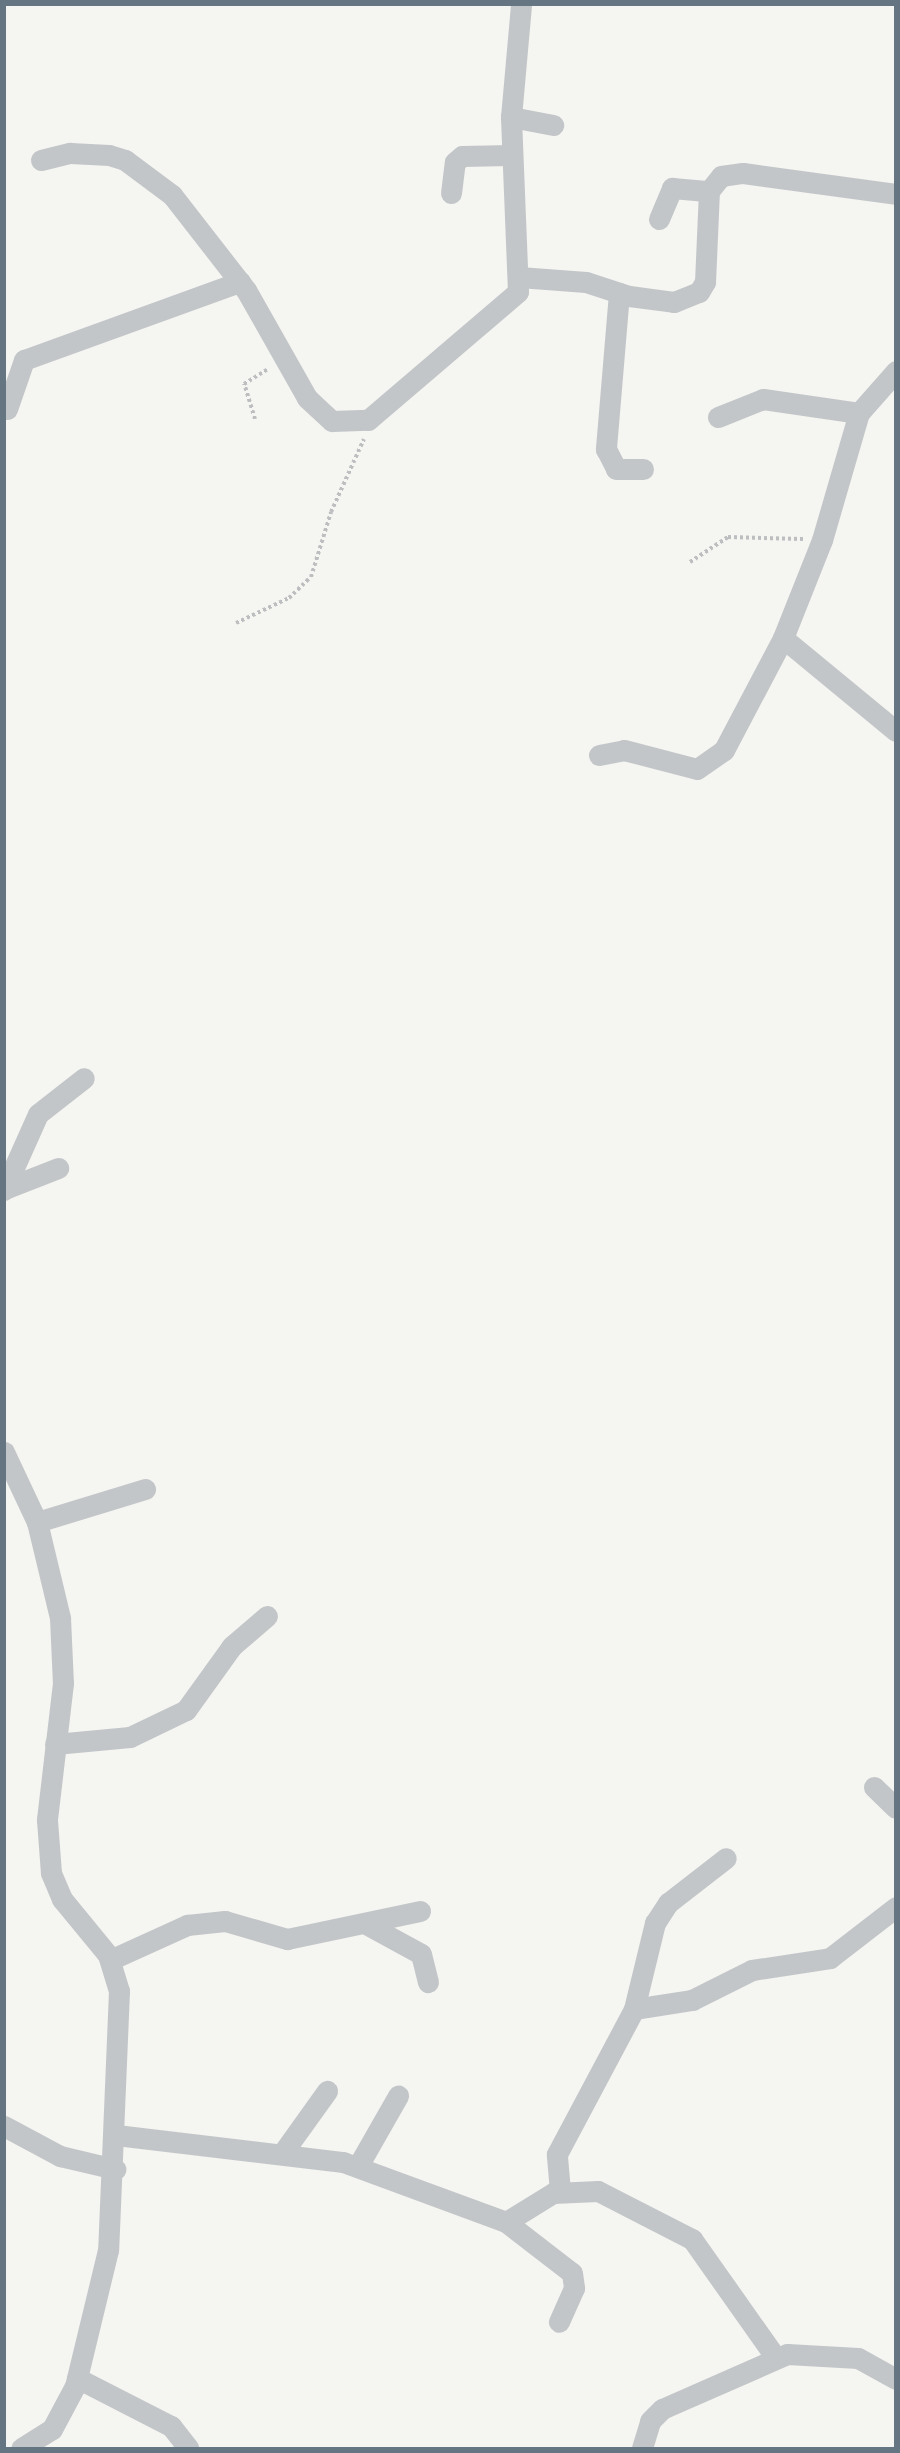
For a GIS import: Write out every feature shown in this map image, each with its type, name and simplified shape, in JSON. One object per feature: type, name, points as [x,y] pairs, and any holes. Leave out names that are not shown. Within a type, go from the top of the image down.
[{"type":"street","points":[[41,160],[92,152],[125,160],[183,206],[240,282],[307,398],[332,422],[368,420],[518,292],[511,117],[521,4]]},
{"type":"street","points":[[511,117],[553,125]]},
{"type":"street","points":[[451,193],[455,162],[462,156],[511,155]]},
{"type":"street","points":[[519,277],[577,280],[659,303],[699,292],[706,273],[709,191],[721,176],[743,173],[896,194]]},
{"type":"street","points":[[659,219],[672,188],[709,191]]},
{"type":"street","points":[[7,409],[24,360],[240,282]]},
{"type":"street","points":[[619,293],[606,449],[616,470],[643,469]]},
{"type":"street","points":[[599,755],[624,750],[678,767],[711,763],[732,737],[783,638],[822,540],[859,414],[896,371]]},
{"type":"street","points":[[718,417],[763,399],[859,414]]},
{"type":"street","points":[[783,638],[896,731]]},
{"type":"street","points":[[6,1189],[38,1114],[84,1078]]},
{"type":"street","points":[[6,1189],[58,1168]]},
{"type":"street","points":[[4,1452],[37,1522],[64,1653],[47,1820],[51,1873],[62,1899],[111,1960],[119,1991],[115,2169],[108,2250],[77,2378],[52,2429],[21,2448]]},
{"type":"street","points":[[37,1522],[145,1489]]},
{"type":"street","points":[[55,1744],[130,1737],[186,1710],[228,1651],[267,1616]]},
{"type":"street","points":[[874,1787],[896,1808]]},
{"type":"street","points":[[560,2191],[556,2154],[634,2009],[655,1923],[668,1903],[726,1858]]},
{"type":"street","points":[[634,2009],[692,2000],[752,1970],[830,1958],[896,1907]]},
{"type":"street","points":[[111,1960],[163,1933],[207,1922],[237,1923],[287,1939],[368,1925],[420,1911]]},
{"type":"street","points":[[368,1925],[421,1954],[428,1982]]},
{"type":"street","points":[[284,2151],[327,2091]]},
{"type":"street","points":[[358,2166],[398,2096]]},
{"type":"street","points":[[4,2126],[60,2156],[115,2169]]},
{"type":"street","points":[[116,2135],[284,2151],[358,2166],[506,2222],[572,2273],[574,2288],[559,2322]]},
{"type":"street","points":[[506,2222],[560,2191],[598,2191],[693,2239],[776,2358]]},
{"type":"street","points":[[642,2448],[650,2421],[662,2409],[776,2358],[834,2353],[858,2358],[896,2379]]},
{"type":"street","points":[[77,2378],[171,2426],[188,2448]]},
{"type":"path","points":[[255,419],[244,384],[283,358]]},
{"type":"path","points":[[236,623],[289,598],[311,577],[368,420]]},
{"type":"path","points":[[690,562],[728,537],[822,540]]}]
